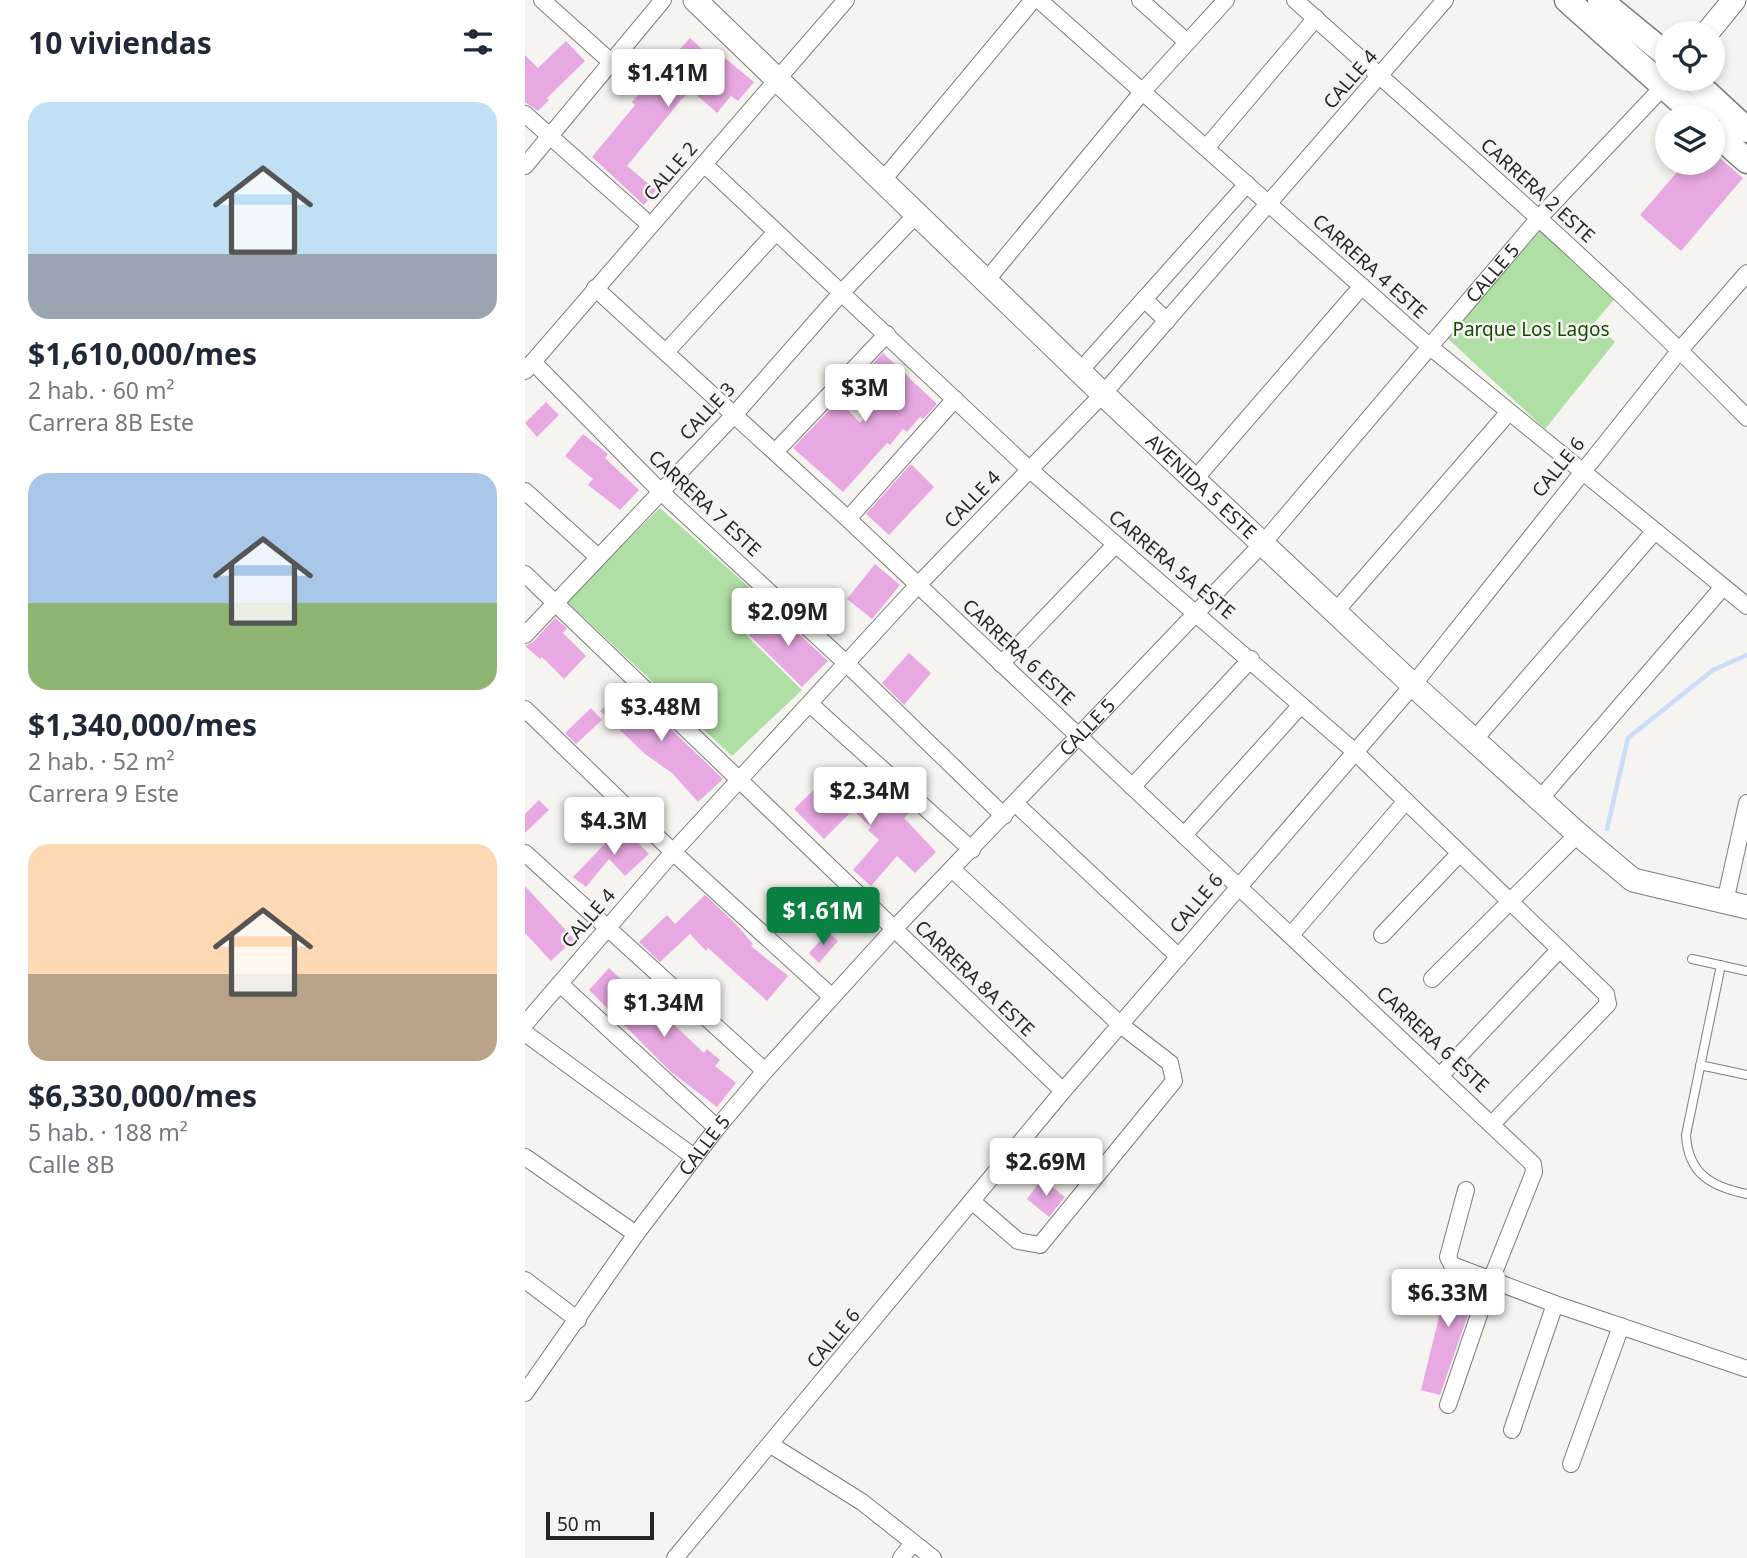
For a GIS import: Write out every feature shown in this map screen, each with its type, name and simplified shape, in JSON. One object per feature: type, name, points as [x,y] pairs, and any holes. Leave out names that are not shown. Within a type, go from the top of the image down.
[{"type":"main road","name":"AVENIDA 5 ESTE","points":[[695,0],[1103,394],[1264,542],[1413,685],[1578,834],[1633,880],[1736,905]]},
{"type":"main road","points":[[1567,0],[1655,73]]},
{"type":"main road","points":[[1600,0],[1655,46]]},
{"type":"main road","points":[[1717,21],[1734,0]]},
{"type":"main road","points":[[1674,91],[1687,105]]},
{"type":"main road","points":[[1705,91],[1747,130]]},
{"type":"main road","points":[[1725,142],[1747,161]]},
{"type":"street","points":[[542,0],[611,62]]},
{"type":"street","points":[[525,166],[663,0]]},
{"type":"street","name":"CALLE 2","points":[[529,366],[846,0]]},
{"type":"street","points":[[883,180],[1033,0]]},
{"type":"street","name":"CARRERA 4 ESTE","points":[[1039,0],[1429,346],[1747,606]]},
{"type":"street","points":[[1140,0],[1187,42]]},
{"type":"street","points":[[986,281],[1143,91],[1226,0]]},
{"type":"street","name":"CARRERA 2 ESTE","points":[[1295,0],[1539,218],[1680,350],[1747,418]]},
{"type":"street","name":"CALLE 4","points":[[525,1024],[673,852],[811,705],[917,586],[1103,394],[1445,0]]},
{"type":"street","points":[[1206,148],[1315,18]]},
{"type":"street","name":"CALLE 5","points":[[525,1393],[636,1234],[694,1157],[765,1071],[894,929],[1264,542],[1539,218],[1659,91]]},
{"type":"street","points":[[525,114],[650,225]]},
{"type":"street","name":"CARRERA 5A ESTE","points":[[704,164],[1030,470],[1197,612],[1354,751],[1609,999],[1608,1004],[1492,1124]]},
{"type":"street","points":[[1080,371],[1247,184]]},
{"type":"street","name":"CALLE 3","points":[[525,635],[734,415],[842,292],[917,214]]},
{"type":"street","points":[[666,352],[776,232]]},
{"type":"street","points":[[1184,254],[1207,275]]},
{"type":"street","name":"CALLE 6","points":[[675,1558],[1063,1091],[1122,1026],[1238,886],[1413,685],[1581,472],[1680,350],[1747,273]]},
{"type":"street","points":[[1195,479],[1361,286]]},
{"type":"street","name":"CARRERA 6 ESTE","points":[[595,289],[848,519],[1533,1164],[1534,1172],[1491,1280]]},
{"type":"street","points":[[1144,299],[1167,321]]},
{"type":"street","points":[[775,452],[887,334]]},
{"type":"street","name":"CARRERA 7 ESTE","points":[[529,366],[847,664],[1004,816]]},
{"type":"street","points":[[848,519],[955,399]]},
{"type":"street","points":[[1336,611],[1509,412]]},
{"type":"street","points":[[525,491],[598,557]]},
{"type":"street","points":[[1474,740],[1654,532]]},
{"type":"street","points":[[1001,664],[1115,545]]},
{"type":"street","name":"CARRERA 8A ESTE","points":[[525,574],[1063,1091]]},
{"type":"street","points":[[1540,799],[1723,587]]},
{"type":"street","points":[[1132,787],[1251,659]]},
{"type":"street","points":[[811,705],[972,850]]},
{"type":"street","points":[[1184,835],[1301,705]]},
{"type":"street","points":[[525,709],[673,852],[832,997]]},
{"type":"street","points":[[1290,935],[1406,801]]},
{"type":"street","points":[[1736,905],[1747,803]]},
{"type":"street","points":[[1016,804],[1179,957]]},
{"type":"street","points":[[1431,979],[1578,834]]},
{"type":"street","points":[[525,853],[765,1071]]},
{"type":"street","points":[[1382,935],[1460,853]]},
{"type":"street","points":[[953,870],[1122,1026],[1170,1063],[1174,1081],[1040,1245],[1018,1241],[973,1202]]},
{"type":"street","points":[[1441,1075],[1559,950]]},
{"type":"street","points":[[560,984],[717,1128]]},
{"type":"street","points":[[525,1033],[694,1157]]},
{"type":"street","points":[[525,1157],[636,1234]]},
{"type":"street","points":[[1467,1190],[1449,1262],[1555,1304],[1747,1369]]},
{"type":"street","points":[[525,1280],[578,1320]]},
{"type":"street","points":[[1448,1405],[1491,1280]]},
{"type":"street","points":[[1512,1430],[1555,1304]]},
{"type":"street","points":[[1571,1464],[1621,1326]]},
{"type":"street","points":[[771,1445],[862,1502],[933,1558]]},
{"type":"street","points":[[901,1558],[913,1543]]},
{"type":"lane","points":[[1692,959],[1747,971]]},
{"type":"lane","points":[[1721,965],[1686,1135],[1687,1156],[1697,1171],[1724,1190],[1747,1195]]},
{"type":"lane","points":[[1700,1065],[1747,1075]]},
{"type":"green space","name":"Parque Los Lagos","points":[[1539,224],[1617,296],[1594,323],[1615,342],[1545,429],[1443,334]]},
{"type":"green space","points":[[660,508],[769,605],[746,635],[802,690],[732,756],[566,601]]},
{"type":"building","points":[[690,38],[719,65],[725,58],[754,82],[738,101],[731,96],[717,113],[691,90],[681,100],[627,166],[656,190],[644,205],[592,157],[635,105],[632,102]]},
{"type":"building","points":[[566,41],[585,61],[547,98],[549,100],[538,111],[525,102],[525,55],[538,68]]},
{"type":"building","points":[[1725,162],[1743,178],[1681,251],[1640,215],[1675,175],[1725,175]]},
{"type":"building","points":[[883,353],[937,404],[907,432],[903,429],[890,445],[887,443],[843,492],[793,448],[839,400],[860,423],[874,406],[853,385]]},
{"type":"building","points":[[546,402],[559,415],[537,437],[525,423]]},
{"type":"building","points":[[583,434],[608,454],[605,458],[639,490],[620,510],[588,485],[593,479],[565,456]]},
{"type":"building","points":[[911,464],[934,487],[889,535],[866,514]]},
{"type":"building","points":[[875,564],[900,585],[872,619],[847,599]]},
{"type":"building","points":[[772,609],[828,661],[802,687],[749,635]]},
{"type":"building","points":[[555,618],[567,628],[563,633],[586,656],[564,679],[542,657],[540,659],[525,646],[533,642]]},
{"type":"building","points":[[909,653],[931,673],[904,705],[882,683]]},
{"type":"building","points":[[626,686],[723,779],[698,802],[672,773],[645,754],[600,711]]},
{"type":"building","points":[[591,708],[602,720],[576,744],[565,733]]},
{"type":"building","points":[[858,777],[875,792],[879,788],[895,802],[898,800],[910,812],[904,818],[936,852],[915,873],[897,856],[871,886],[853,870],[879,840],[868,830],[871,827],[853,810],[824,839],[794,809],[817,787],[834,804]]},
{"type":"building","points":[[593,797],[604,808],[582,832],[571,821]]},
{"type":"building","points":[[539,800],[549,810],[525,833],[525,814]]},
{"type":"building","points":[[622,826],[649,854],[625,876],[609,859],[586,887],[573,877]]},
{"type":"building","points":[[525,886],[574,939],[551,961],[525,933]]},
{"type":"building","points":[[705,895],[735,923],[753,944],[751,946],[788,976],[767,1001],[708,948],[706,951],[690,934],[660,962],[639,942],[667,915],[675,924]]},
{"type":"building","points":[[828,932],[838,941],[819,963],[809,953]]},
{"type":"building","points":[[609,968],[667,1023],[670,1021],[704,1053],[707,1049],[720,1060],[715,1066],[736,1083],[717,1107],[670,1071],[589,990]]},
{"type":"building","points":[[1042,1179],[1065,1197],[1049,1217],[1027,1199]]},
{"type":"building","points":[[1444,1272],[1478,1286],[1440,1395],[1421,1390],[1439,1317],[1439,1288]]},
{"type":"waterway","points":[[1607,829],[1628,738],[1713,670],[1747,655]]}]
